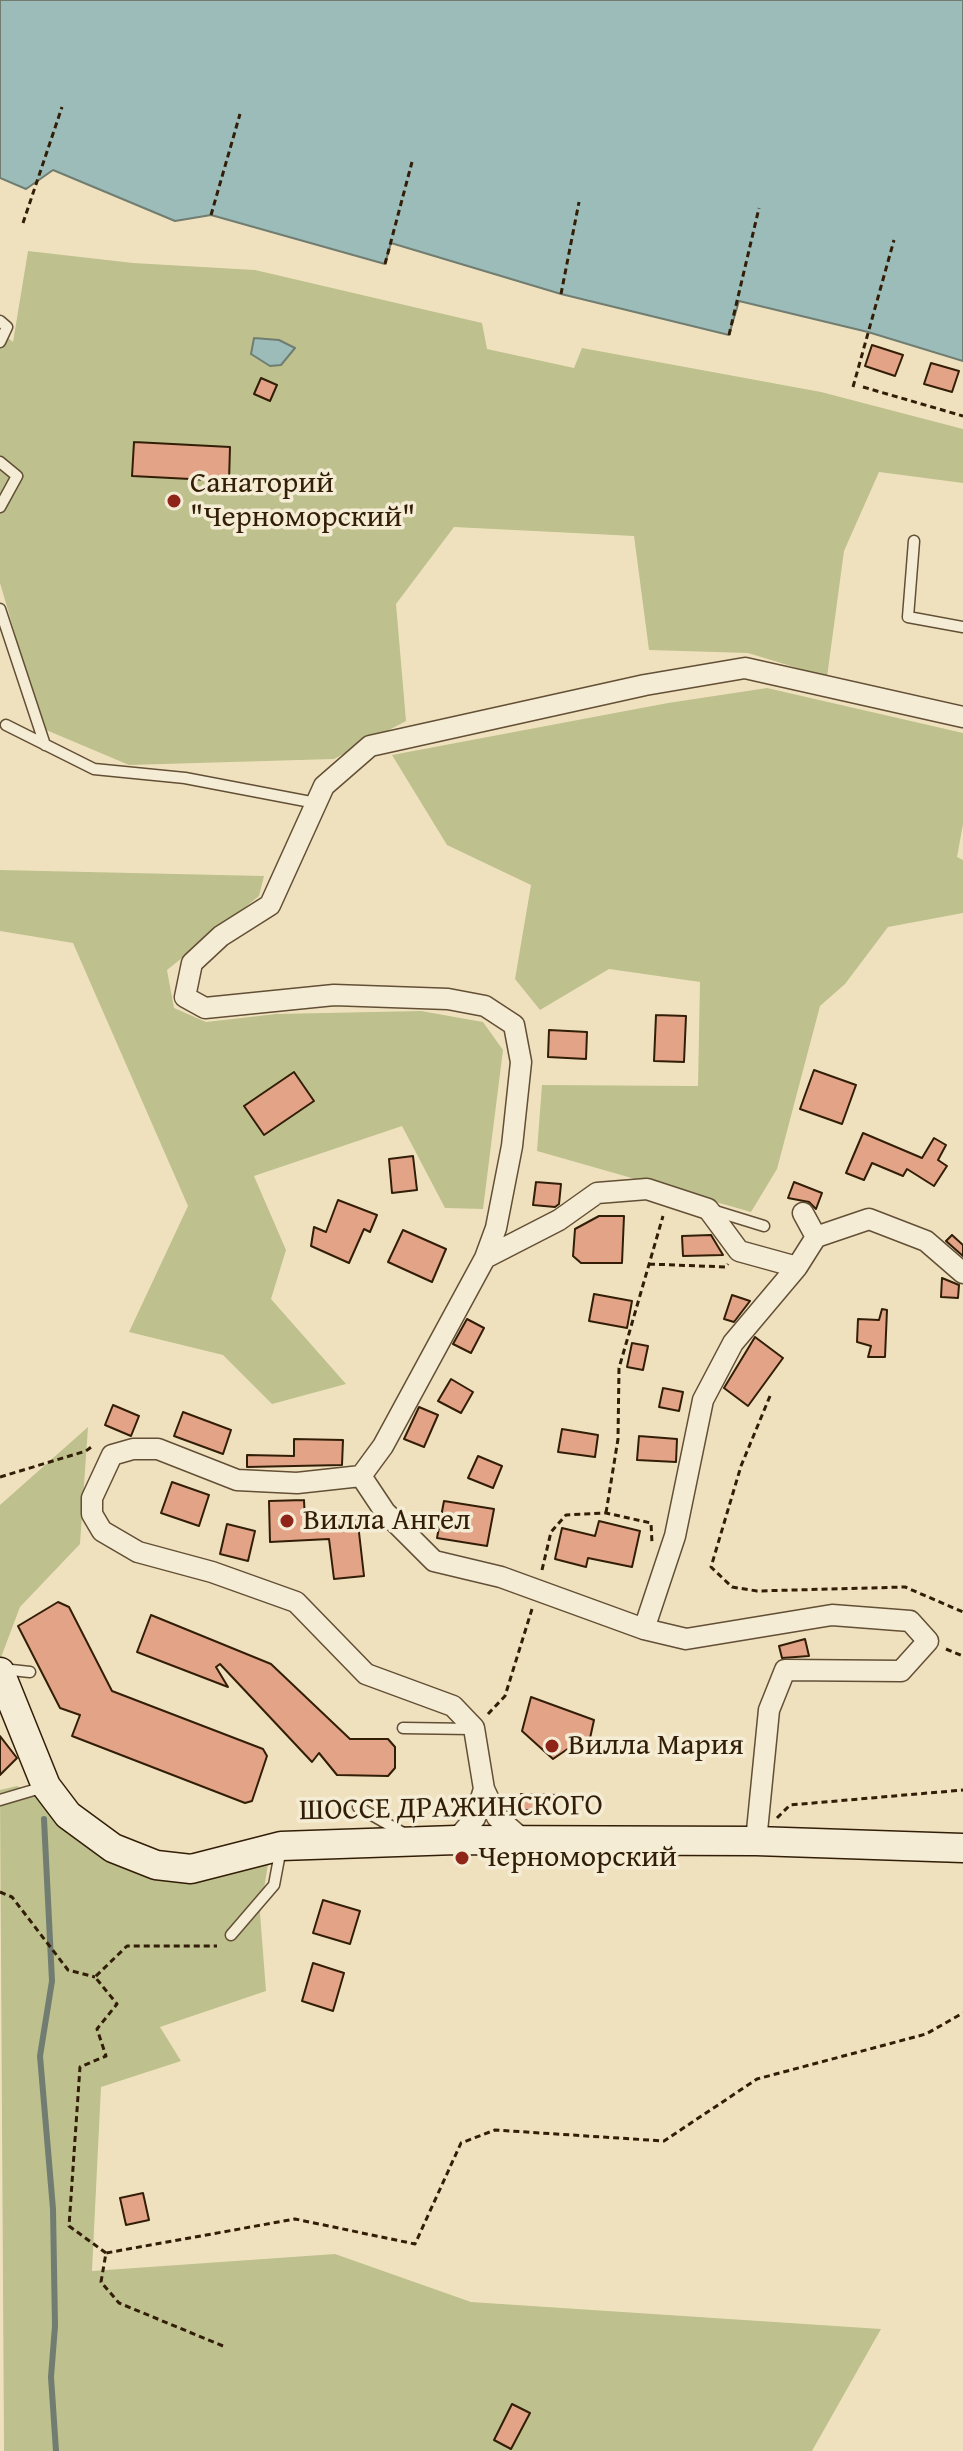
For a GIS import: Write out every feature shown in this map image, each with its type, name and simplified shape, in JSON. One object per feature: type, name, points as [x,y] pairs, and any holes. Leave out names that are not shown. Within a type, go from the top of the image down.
[{"type":"main road","name":"ШОССЕ ДРАЖИНСКОГО","points":[[0,1670],[46,1786],[68,1815],[113,1848],[156,1865],[191,1869],[281,1846],[456,1840],[756,1841],[963,1848]]},
{"type":"street","points":[[522,1839],[497,1817],[484,1789],[474,1728],[453,1706],[366,1674],[296,1602],[212,1572],[138,1552],[102,1531],[92,1514],[92,1498],[112,1455],[133,1449],[158,1449],[237,1480],[297,1483],[361,1476],[383,1446],[485,1258],[496,1228],[512,1146],[521,1062],[514,1025],[485,1006],[448,999],[334,995],[205,1008],[185,997],[192,963],[221,936],[270,905],[324,786],[370,746],[645,685],[745,668],[963,717]]},
{"type":"street","points":[[485,1258],[559,1220],[597,1193],[647,1189],[708,1209],[739,1251],[797,1267]]},
{"type":"street","points":[[803,1213],[816,1237]]},
{"type":"street","points":[[644,1629],[675,1536],[703,1400],[733,1343],[797,1267],[816,1237],[869,1219],[926,1241],[963,1273]]},
{"type":"street","points":[[361,1476],[385,1512],[434,1561],[501,1577],[644,1629],[686,1639],[832,1615],[910,1621],[928,1641],[901,1671],[785,1670],[769,1710],[756,1841]]},
{"type":"street","points":[[456,1840],[475,1818],[484,1789]]},
{"type":"lane","points":[[0,321],[7,327],[0,342]]},
{"type":"lane","points":[[0,462],[17,476],[0,507]]},
{"type":"lane","points":[[914,541],[908,617],[963,627]]},
{"type":"lane","points":[[0,609],[45,745]]},
{"type":"lane","points":[[6,725],[94,769],[185,778],[316,803]]},
{"type":"lane","points":[[708,1209],[764,1226]]},
{"type":"lane","points":[[0,1670],[30,1672]]},
{"type":"lane","points":[[403,1728],[474,1728]]},
{"type":"lane","points":[[0,1800],[46,1786]]},
{"type":"lane","points":[[358,1807],[417,1841]]},
{"type":"lane","points":[[231,1935],[274,1885],[281,1846]]},
{"type":"path","points":[[23,223],[62,107]]},
{"type":"path","points":[[211,215],[240,114]]},
{"type":"path","points":[[385,264],[412,162]]},
{"type":"path","points":[[561,294],[579,202]]},
{"type":"path","points":[[729,335],[759,208]]},
{"type":"path","points":[[853,387],[894,240]]},
{"type":"path","points":[[863,387],[963,416]]},
{"type":"path","points":[[606,1513],[618,1439],[619,1368],[668,1196]]},
{"type":"path","points":[[649,1264],[726,1267],[739,1251]]},
{"type":"path","points":[[770,1396],[741,1466],[711,1567],[732,1587],[757,1591],[905,1587],[963,1612]]},
{"type":"path","points":[[0,1477],[86,1451],[102,1438],[112,1455]]},
{"type":"path","points":[[474,1728],[505,1696],[538,1591],[551,1532],[566,1515],[606,1513],[651,1523]]},
{"type":"path","points":[[756,1841],[790,1805],[963,1790]]},
{"type":"path","points":[[0,1892],[12,1897],[68,1970],[95,1977],[117,2004],[97,2029],[106,2056],[80,2067],[69,2226],[106,2253],[295,2219],[415,2244],[461,2143],[495,2130],[664,2141],[757,2079],[926,2034],[963,2013]]},
{"type":"path","points":[[95,1977],[127,1946],[217,1946]]},
{"type":"path","points":[[106,2253],[101,2282],[119,2303],[223,2346]]},
{"type":"green space","points":[[28,251],[133,263],[255,270],[482,323],[487,349],[574,368],[582,348],[821,392],[963,429],[963,483],[879,472],[844,551],[827,677],[748,653],[649,650],[634,536],[454,527],[396,604],[406,721],[334,759],[129,765],[32,724],[15,634],[0,583],[0,331],[13,342]]},
{"type":"green space","points":[[767,688],[963,733],[963,824],[957,857],[963,860],[963,913],[888,927],[845,984],[820,1006],[777,1169],[751,1212],[537,1151],[542,1085],[698,1086],[700,982],[609,969],[540,1010],[515,979],[531,885],[447,845],[392,755],[668,703]]},
{"type":"green space","points":[[0,870],[264,876],[259,896],[167,970],[174,1008],[206,1022],[276,1014],[421,1011],[483,1022],[503,1050],[483,1209],[445,1208],[402,1126],[254,1176],[286,1250],[271,1299],[346,1384],[272,1404],[223,1355],[129,1332],[188,1206],[73,943],[0,931]]},
{"type":"green space","points":[[88,1427],[80,1544],[20,1607],[0,1660],[0,1505]]},
{"type":"green space","points":[[17,1786],[156,1853],[268,1864],[260,1913],[266,1991],[160,2027],[181,2061],[101,2087],[92,2271],[335,2254],[471,2302],[881,2329],[812,2451],[4,2451],[0,1790]]},
{"type":"water","points":[[0,0],[963,0],[963,361],[868,332],[739,301],[729,335],[561,294],[391,243],[385,264],[211,215],[175,221],[53,170],[26,189],[0,178]]},
{"type":"water","points":[[254,338],[279,340],[295,348],[281,365],[270,366],[251,354]]},
{"type":"building","points":[[872,345],[903,355],[895,376],[865,366]]},
{"type":"building","points":[[931,363],[959,371],[952,392],[924,384]]},
{"type":"building","points":[[261,378],[277,385],[270,401],[254,394]]},
{"type":"building","points":[[134,442],[230,447],[229,481],[132,476]]},
{"type":"building","points":[[656,1015],[686,1016],[684,1062],[654,1061]]},
{"type":"building","points":[[549,1030],[587,1032],[586,1059],[548,1057]]},
{"type":"building","points":[[814,1070],[856,1085],[842,1124],[800,1109]]},
{"type":"building","points":[[294,1072],[314,1101],[264,1135],[244,1106]]},
{"type":"building","points":[[863,1133],[922,1158],[934,1138],[946,1145],[938,1160],[947,1166],[934,1186],[907,1169],[903,1176],[872,1163],[864,1180],[846,1173]]},
{"type":"building","points":[[413,1156],[417,1190],[392,1193],[389,1159]]},
{"type":"building","points":[[536,1182],[561,1184],[559,1204],[555,1207],[533,1205]]},
{"type":"building","points":[[794,1182],[822,1193],[816,1209],[809,1202],[788,1198]]},
{"type":"building","points":[[338,1200],[377,1215],[370,1232],[364,1229],[349,1263],[311,1246],[314,1227],[326,1232]]},
{"type":"building","points":[[599,1216],[624,1216],[622,1263],[581,1263],[573,1256],[575,1229]]},
{"type":"building","points":[[403,1230],[446,1249],[432,1282],[388,1262]]},
{"type":"building","points":[[711,1235],[723,1255],[683,1256],[682,1236]]},
{"type":"building","points":[[952,1235],[963,1245],[963,1256],[946,1241]]},
{"type":"building","points":[[942,1278],[959,1285],[958,1298],[941,1297]]},
{"type":"building","points":[[594,1294],[632,1301],[627,1328],[589,1321]]},
{"type":"building","points":[[732,1295],[750,1301],[734,1322],[724,1319]]},
{"type":"building","points":[[882,1309],[887,1310],[885,1357],[868,1357],[871,1346],[857,1342],[858,1319],[879,1320]]},
{"type":"building","points":[[467,1319],[484,1328],[471,1353],[453,1344]]},
{"type":"building","points":[[755,1337],[783,1358],[748,1406],[724,1388]]},
{"type":"building","points":[[632,1343],[648,1346],[643,1370],[627,1367]]},
{"type":"building","points":[[451,1379],[473,1392],[461,1413],[438,1401]]},
{"type":"building","points":[[663,1388],[683,1392],[679,1411],[659,1407]]},
{"type":"building","points":[[113,1405],[139,1416],[131,1436],[105,1425]]},
{"type":"building","points":[[419,1407],[438,1415],[424,1447],[404,1439]]},
{"type":"building","points":[[183,1412],[231,1430],[223,1454],[174,1436]]},
{"type":"building","points":[[562,1429],[598,1435],[595,1457],[558,1452]]},
{"type":"building","points":[[639,1436],[677,1439],[676,1462],[637,1460]]},
{"type":"building","points":[[294,1439],[343,1440],[342,1465],[247,1467],[247,1455],[294,1456]]},
{"type":"building","points":[[478,1456],[502,1466],[493,1488],[468,1478]]},
{"type":"building","points":[[172,1482],[209,1495],[199,1526],[161,1513]]},
{"type":"building","points":[[304,1500],[305,1521],[357,1515],[364,1576],[334,1579],[329,1539],[270,1542],[269,1501]]},
{"type":"building","points":[[444,1501],[494,1509],[487,1546],[437,1538]]},
{"type":"building","points":[[599,1521],[640,1531],[632,1567],[588,1558],[586,1567],[555,1559],[562,1528],[595,1536]]},
{"type":"building","points":[[227,1524],[255,1531],[248,1561],[220,1554]]},
{"type":"building","points":[[58,1602],[69,1607],[112,1691],[263,1749],[267,1756],[252,1801],[245,1803],[72,1736],[80,1715],[60,1708],[18,1626]]},
{"type":"building","points":[[151,1615],[271,1664],[350,1739],[388,1739],[395,1747],[395,1768],[388,1776],[337,1775],[319,1753],[312,1762],[220,1664],[216,1667],[228,1687],[137,1652]]},
{"type":"building","points":[[805,1639],[809,1656],[782,1658],[779,1646]]},
{"type":"building","points":[[531,1697],[594,1720],[587,1752],[572,1746],[553,1759],[522,1731]]},
{"type":"building","points":[[0,1736],[17,1758],[0,1775]]},
{"type":"building","points":[[521,1794],[557,1795],[556,1811],[521,1810]]},
{"type":"building","points":[[323,1900],[360,1911],[350,1944],[313,1933]]},
{"type":"building","points":[[313,1963],[344,1973],[333,2011],[302,2001]]},
{"type":"building","points":[[143,2193],[149,2220],[126,2225],[120,2198]]},
{"type":"building","points":[[512,2404],[530,2413],[511,2449],[494,2440]]},
{"type":"waterway","points":[[44,1819],[52,1981],[40,2056],[53,2209],[55,2326],[51,2377],[56,2451]]},
{"type":"place","name":"Санаторий \"Черноморский\"","points":[[174,501]]},
{"type":"place","name":"Вилла Ангел","points":[[287,1521]]},
{"type":"place","name":"Вилла Мария","points":[[552,1746]]},
{"type":"place","name":"Черноморский","points":[[462,1858]]}]
